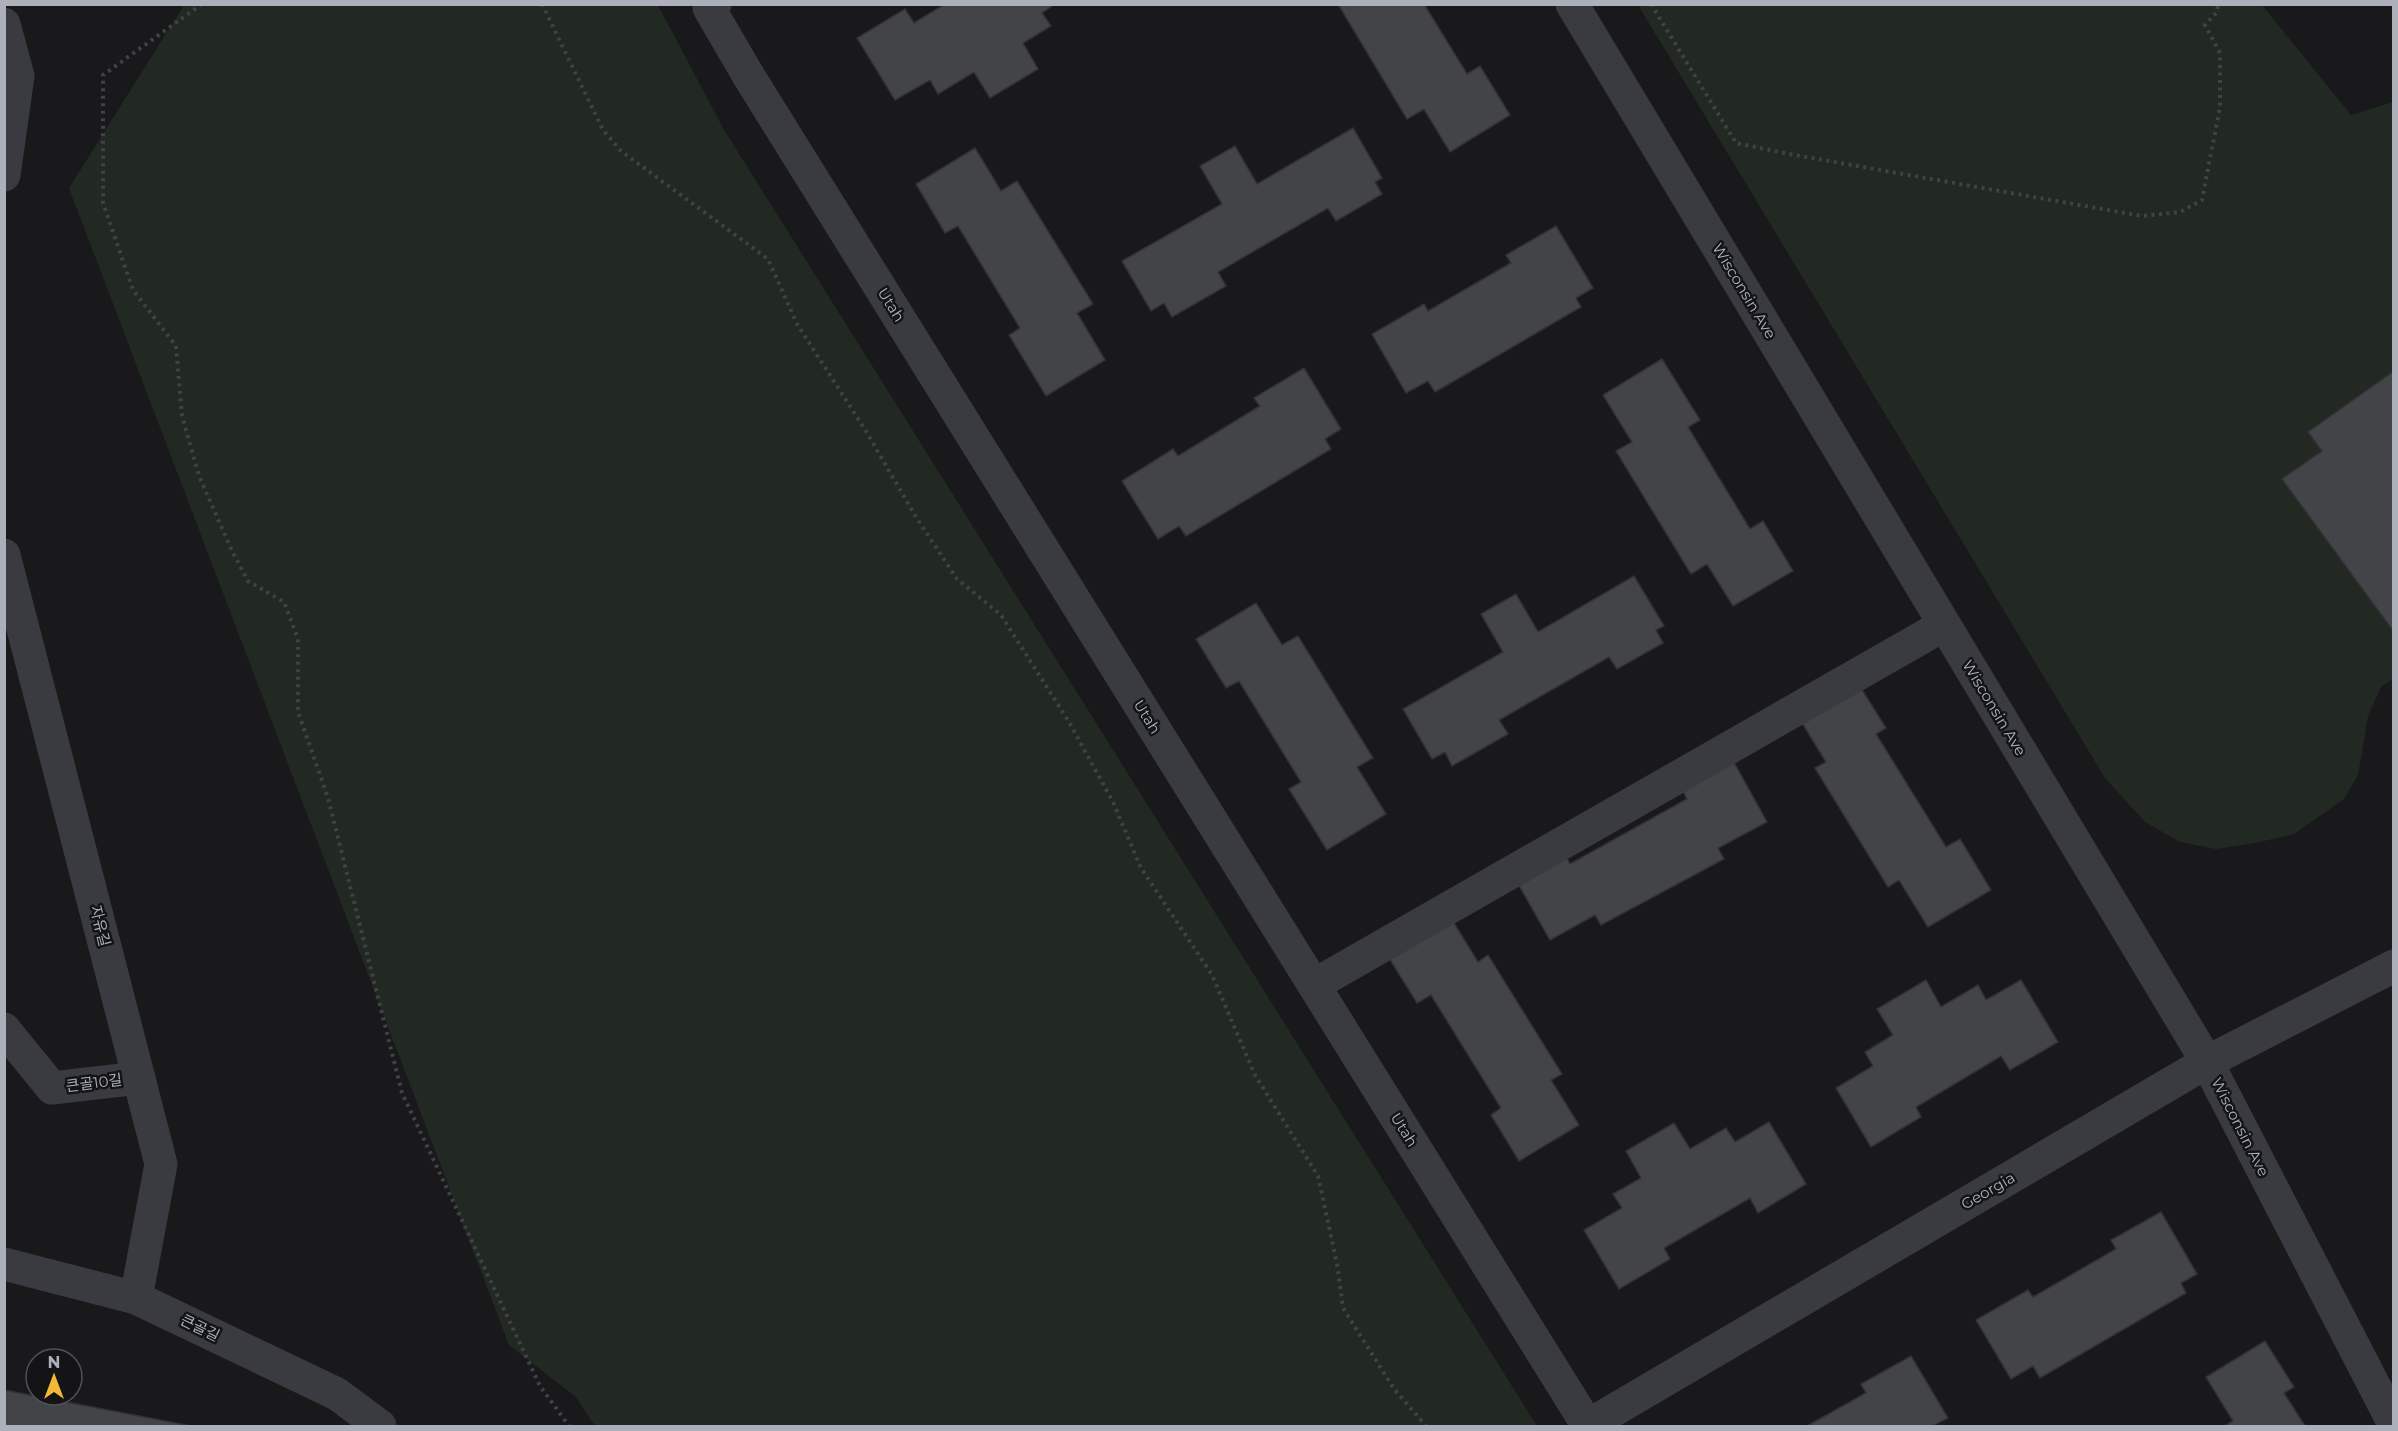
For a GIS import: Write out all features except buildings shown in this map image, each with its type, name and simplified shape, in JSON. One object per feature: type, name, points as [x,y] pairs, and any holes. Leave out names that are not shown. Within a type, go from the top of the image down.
[{"type":"street","name":"Wisconsin Ave","points":[[1572,4],[2206,1062],[2394,1424]]},
{"type":"street","name":"Utah","points":[[712,6],[773,115],[1588,1426]]},
{"type":"street","points":[[4,24],[18,76],[4,175]]},
{"type":"street","name":"자유길","points":[[4,555],[161,1164],[136,1298]]},
{"type":"street","points":[[1314,985],[1944,625]]},
{"type":"street","name":"Georgia","points":[[1588,1426],[2206,1062],[2394,966]]},
{"type":"street","name":"큰골10길","points":[[4,1029],[52,1088],[139,1077]]},
{"type":"street","name":"큰골길","points":[[4,1264],[136,1298],[337,1394],[380,1426]]},
{"type":"path","points":[[202,4],[103,75],[103,203],[133,290],[176,346],[182,416],[199,476],[248,581],[284,602],[297,639],[297,712],[328,798],[402,1093],[540,1386],[569,1426]]},
{"type":"path","points":[[542,4],[603,130],[621,151],[768,259],[798,324],[864,428],[916,517],[957,579],[1001,615],[1069,722],[1113,802],[1142,868],[1212,975],[1255,1075],[1318,1176],[1337,1264],[1343,1308],[1394,1389],[1426,1426]]},
{"type":"path","points":[[1652,4],[1736,143],[2142,216],[2180,212],[2202,200],[2220,107],[2220,52],[2205,25],[2217,12],[2218,4]]},
{"type":"shaded area","points":[[184,5],[658,5],[723,128],[1537,1426],[595,1426],[576,1397],[509,1345],[69,188]]},
{"type":"shaded area","points":[[1638,5],[2262,5],[2351,115],[2393,102],[2393,679],[2381,687],[2368,716],[2358,775],[2344,799],[2294,834],[2216,849],[2180,842],[2145,822],[2105,778]]}]
